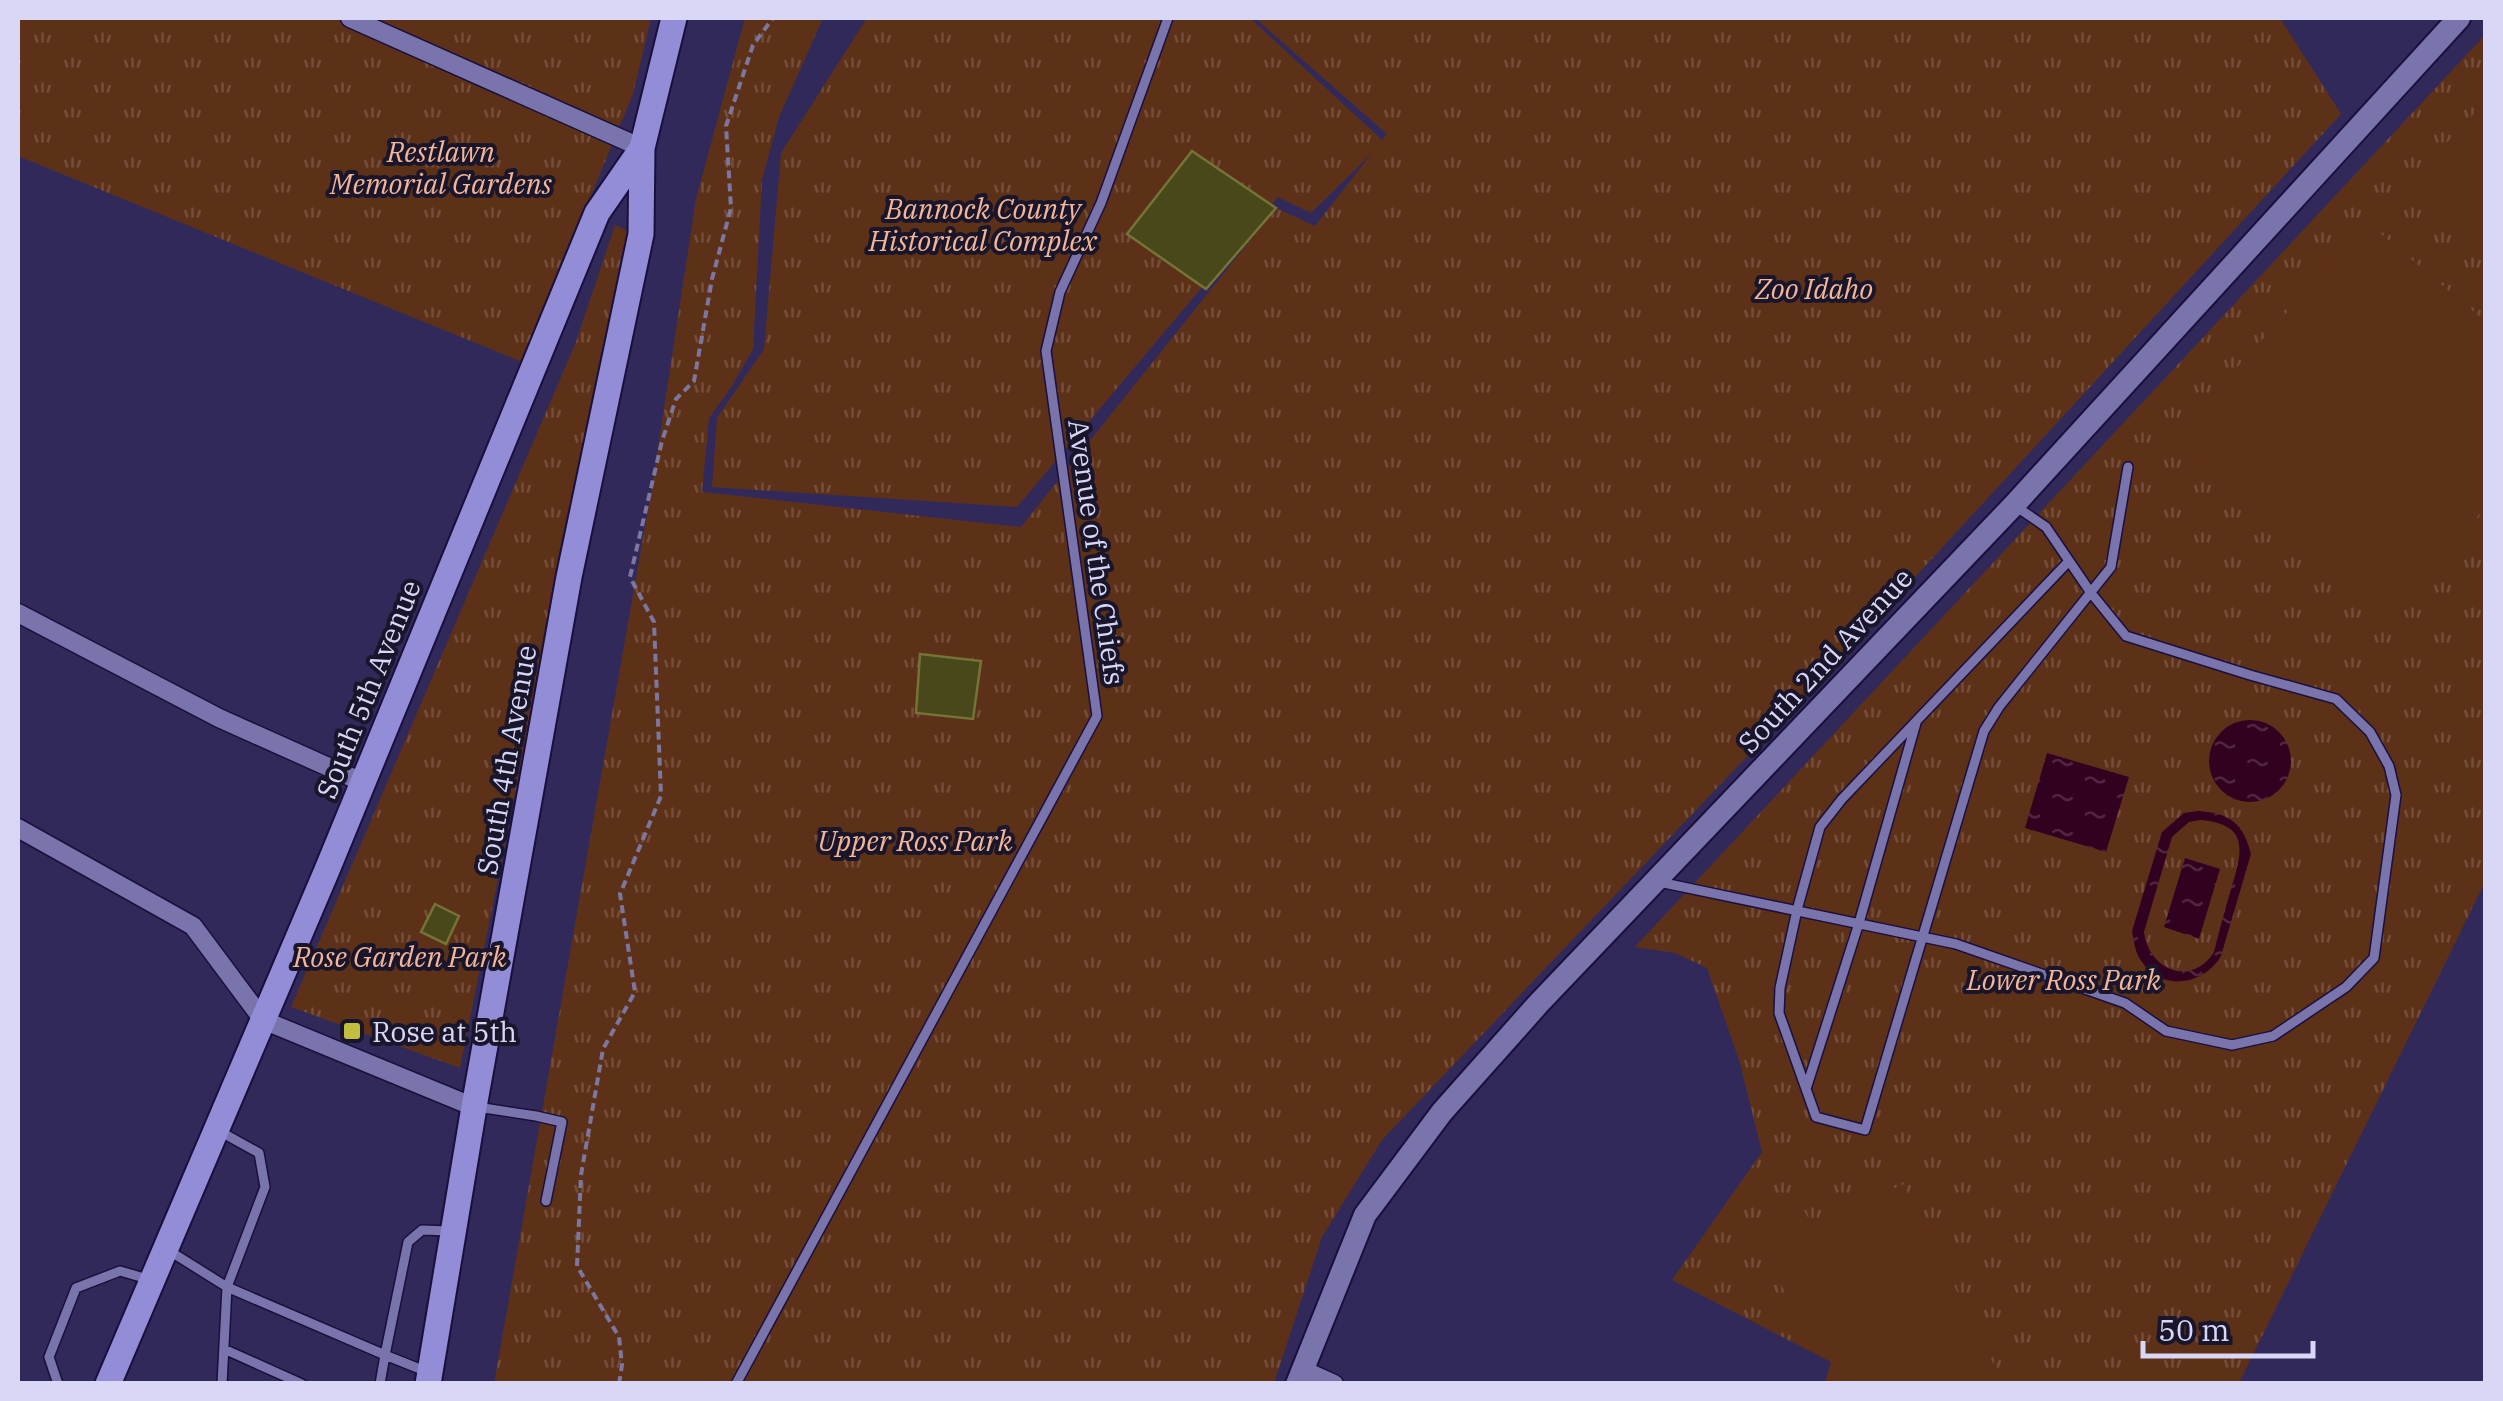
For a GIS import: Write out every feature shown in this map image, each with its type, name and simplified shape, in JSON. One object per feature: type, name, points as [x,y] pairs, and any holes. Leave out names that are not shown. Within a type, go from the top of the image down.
[{"type":"main road","name":"South 5th Avenue","points":[[116,1380],[152,1280],[598,213],[642,148],[674,18]]},
{"type":"main road","name":"South 4th Avenue","points":[[429,1378],[569,577],[641,234],[642,148]]},
{"type":"street","points":[[350,18],[642,148]]},
{"type":"street","name":"South 2nd Avenue","points":[[1300,1377],[1366,1215],[1442,1112],[1539,1004],[2014,504],[2459,18]]},
{"type":"street","points":[[18,613],[219,718],[362,782]]},
{"type":"street","points":[[18,828],[193,926],[263,1020],[474,1106]]},
{"type":"street","points":[[1300,1377],[1334,1384]]},
{"type":"lane","name":"Avenue of the Chiefs","points":[[736,1384],[1098,716],[1046,351],[1060,292],[1102,203],[1168,18]]},
{"type":"lane","points":[[2070,561],[1842,798],[1820,826],[1797,910],[1780,988],[1779,1013],[1816,1117],[1865,1130],[1984,731],[2111,567],[2128,468]]},
{"type":"lane","points":[[1657,882],[1956,944],[2125,1004],[2166,1031],[2232,1045],[2273,1036],[2346,987],[2374,958],[2396,795],[2389,766],[2370,732],[2336,699],[2126,636],[2046,527],[2014,504]]},
{"type":"lane","points":[[1806,1089],[1859,923],[1916,721]]},
{"type":"lane","points":[[474,1106],[562,1122],[546,1202]]},
{"type":"lane","points":[[216,1129],[259,1153],[266,1187],[227,1287],[222,1384]]},
{"type":"lane","points":[[380,1384],[408,1242],[422,1230],[453,1231]]},
{"type":"lane","points":[[166,1248],[227,1287],[429,1378]]},
{"type":"lane","points":[[58,1384],[48,1357],[76,1288],[120,1270],[152,1280]]},
{"type":"lane","points":[[224,1349],[302,1384]]},
{"type":"path","points":[[619,1384],[620,1337],[578,1266],[581,1175],[604,1048],[635,992],[620,894],[661,796],[654,622],[630,577],[676,399],[694,381],[712,279],[731,208],[726,126],[753,45],[773,18]]},
{"type":"green space","name":"Restlawn Memorial Gardens","points":[[18,18],[651,18],[633,94],[522,362],[18,156]]},
{"type":"green space","points":[[745,18],[823,18],[779,117],[762,180],[753,349],[709,418],[702,492],[1021,527],[1276,208],[1315,226],[1372,153],[1311,213],[1278,197],[1017,507],[712,487],[717,418],[764,349],[781,153],[867,18],[1250,18],[1382,140],[1387,134],[1255,18],[2280,18],[2341,114],[1836,663],[1382,1140],[1322,1237],[1274,1383],[494,1384],[652,487],[696,199]]},
{"type":"green space","name":"Lower Ross Park","points":[[2485,35],[2485,882],[2239,1383],[1825,1383],[1831,1362],[1672,1280],[1762,1152],[1740,1063],[1707,968],[1675,953],[1635,947]]},
{"type":"green space","points":[[2485,102],[2485,254],[2409,183]]},
{"type":"green space","points":[[2368,223],[2486,322],[2485,509],[2381,607],[2175,436]]},
{"type":"green space","name":"Rose Garden Park","points":[[615,225],[628,231],[460,1068],[291,1007],[576,342]]},
{"type":"green space","points":[[1903,1184],[2001,1379],[1991,1384],[1855,1383],[1847,1369],[1852,1357],[1809,1338],[1750,1225],[1798,1199],[1814,1229]]},
{"type":"water","points":[[2242,720],[2258,720],[2284,738],[2291,761],[2288,777],[2279,790],[2258,802],[2242,802],[2216,784],[2209,769],[2209,753],[2227,727]]},
{"type":"water","points":[[2047,753],[2129,777],[2106,852],[2025,828]]},
{"type":"water","points":[[2198,811],[2227,817],[2244,834],[2251,854],[2221,956],[2214,966],[2194,979],[2171,981],[2150,972],[2142,962],[2132,931],[2162,832],[2184,813]],"holes":[[[2189,822],[2216,823],[2235,834],[2239,852],[2214,952],[2194,969],[2173,970],[2154,956],[2144,932],[2172,837]]]},
{"type":"water","points":[[2185,858],[2220,869],[2199,939],[2164,927]]},
{"type":"building","points":[[1192,151],[1276,208],[1206,289],[1127,234]]},
{"type":"building","points":[[920,654],[981,661],[973,719],[916,713]]},
{"type":"building","points":[[435,904],[459,916],[446,944],[421,932]]},
{"type":"place","name":"Rose at 5th","points":[[352,1031]]},
{"type":"park label","name":"Bannock County Historical Complex","points":[[983,224]]},
{"type":"park label","name":"Zoo Idaho","points":[[1814,288]]},
{"type":"park label","name":"Upper Ross Park","points":[[915,840]]}]
